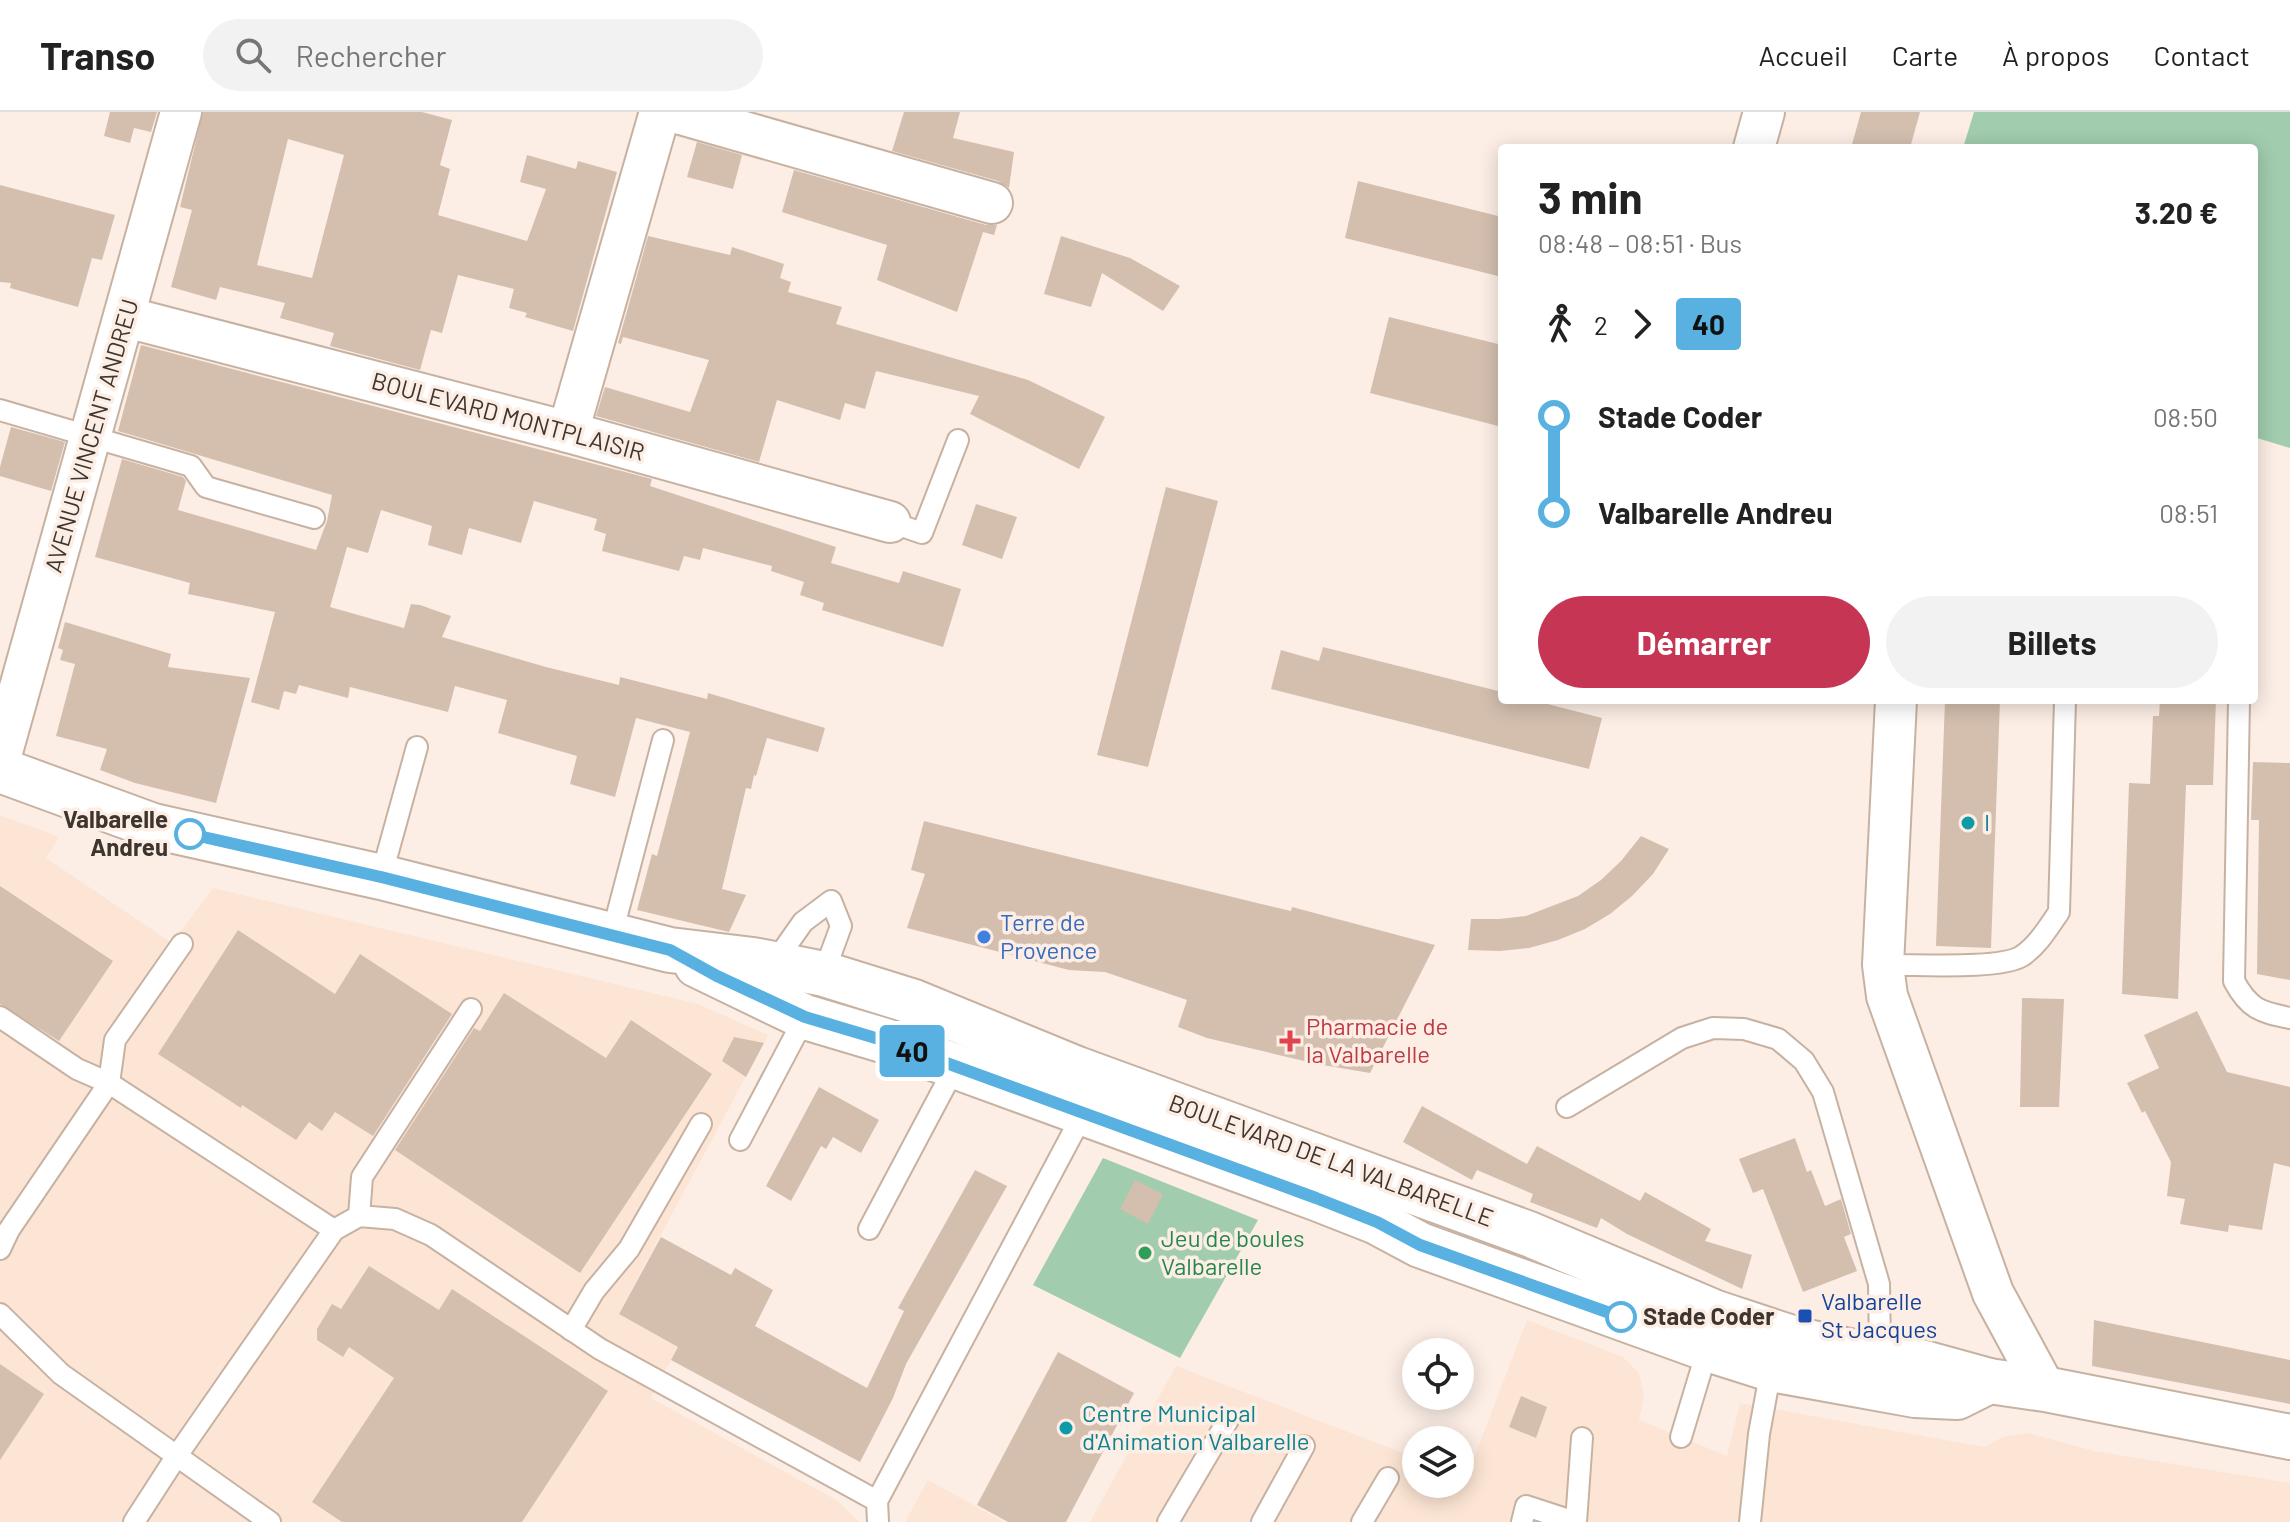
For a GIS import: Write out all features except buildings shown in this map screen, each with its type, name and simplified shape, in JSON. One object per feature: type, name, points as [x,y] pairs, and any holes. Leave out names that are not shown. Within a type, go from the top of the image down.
[{"type":"street","name":"AVENUE VINCENT ANDREU","points":[[0,759],[181,112]]},
{"type":"street","points":[[568,432],[660,112]]},
{"type":"street","points":[[674,112],[992,203]]},
{"type":"street","points":[[1755,144],[1764,112]]},
{"type":"street","name":"BOULEVARD MONTPLAISIR","points":[[126,317],[568,432],[890,522]]},
{"type":"street","points":[[1896,704],[1883,965],[1887,996],[1993,1293],[2045,1389]]},
{"type":"street","name":"BOULEVARD DE LA VALBARELLE","points":[[0,770],[153,826],[381,877],[670,950],[717,976],[781,993],[889,1042],[955,1067],[1092,1095]]},
{"type":"street","name":"BOULEVARD DE LA VALBARELLE","points":[[781,993],[824,974],[914,1002],[1092,1095],[1377,1222],[1420,1245],[1712,1331],[1812,1343],[1854,1352],[1880,1351],[1995,1382],[2290,1437]]},
{"type":"street","points":[[1993,1293],[1995,1382]]},
{"type":"street","name":"BOULEVARD DE LA VALBARELLE","points":[[1712,1331],[1771,1369],[1915,1395],[1957,1397],[1995,1382]]},
{"type":"lane","points":[[0,410],[191,466],[206,487],[314,518]]},
{"type":"lane","points":[[890,522],[922,533],[958,440]]},
{"type":"lane","points":[[1883,965],[1996,964],[2008,961],[2030,949],[2059,912],[2065,704]]},
{"type":"lane","points":[[2239,704],[2234,981],[2243,997],[2260,1012],[2290,1018]]},
{"type":"lane","points":[[612,934],[663,740]]},
{"type":"lane","points":[[381,877],[417,747]]},
{"type":"lane","points":[[740,1140],[803,922],[831,901],[841,926],[824,974]]},
{"type":"lane","points":[[0,1249],[9,1230],[109,1083],[115,1040],[182,944]]},
{"type":"lane","points":[[359,1216],[362,1177],[471,1009]]},
{"type":"lane","points":[[0,1017],[77,1069],[109,1083],[334,1230]]},
{"type":"lane","points":[[1567,1107],[1670,1045],[1713,1028],[1744,1029],[1778,1039],[1804,1061],[1823,1092],[1879,1284],[1880,1351]]},
{"type":"lane","points":[[869,1229],[955,1067]]},
{"type":"lane","points":[[134,1522],[334,1230],[359,1216],[395,1219],[431,1235],[600,1349],[878,1512],[1092,1095]]},
{"type":"lane","points":[[571,1330],[594,1291],[629,1249],[701,1124]]},
{"type":"lane","points":[[0,1314],[61,1374],[270,1522]]},
{"type":"lane","points":[[1681,1437],[1712,1331]]},
{"type":"lane","points":[[1750,1522],[1759,1434],[1771,1369]]},
{"type":"lane","points":[[1168,1522],[1228,1420]]},
{"type":"lane","points":[[1522,1522],[1526,1506],[1576,1522],[1582,1438]]},
{"type":"lane","points":[[1262,1522],[1304,1446]]},
{"type":"lane","points":[[1362,1522],[1388,1478]]},
{"type":"shaded area","points":[[0,815],[59,837],[46,858],[172,943],[213,888],[698,1004],[768,1035],[619,1313],[678,1347],[651,1398],[838,1501],[859,1522],[0,1522]]},
{"type":"shaded area","points":[[1527,1320],[1623,1357],[1639,1373],[1644,1396],[1639,1420],[1727,1456],[1740,1403],[1984,1447],[2003,1437],[2028,1433],[2094,1451],[2290,1483],[2290,1522],[1090,1522],[1176,1366],[1402,1453],[1402,1498],[1474,1498],[1474,1458]]},
{"type":"shaded area","points":[[928,1480],[1004,1522],[905,1522]]},
{"type":"green space","points":[[1974,112],[2290,112],[2290,448],[2258,438],[2258,144],[1964,144]]},
{"type":"green space","name":"Jeu de boules Valbarelle","points":[[1103,1158],[1258,1220],[1180,1358],[1033,1285]]},
{"type":"bus line","name":"40","points":[[190,834],[381,877],[670,950],[805,1017],[889,1042],[1316,1198],[1377,1222],[1420,1245],[1621,1317]]},
{"type":"place","name":"I","points":[[1968,823]]},
{"type":"place","name":"Valbarelle Andreu","points":[[190,834]]},
{"type":"place","name":"Terre de Provence","points":[[984,937]]},
{"type":"place","name":"Pharmacie de la Valbarelle","points":[[1290,1041]]},
{"type":"place","name":"Jeu de boules Valbarelle","points":[[1145,1253]]},
{"type":"place","name":"Valbarelle St Jacques","points":[[1805,1316]]},
{"type":"place","name":"Stade Coder","points":[[1621,1317]]},
{"type":"place","name":"Centre Municipal d'Animation Valbarelle","points":[[1066,1428]]}]
